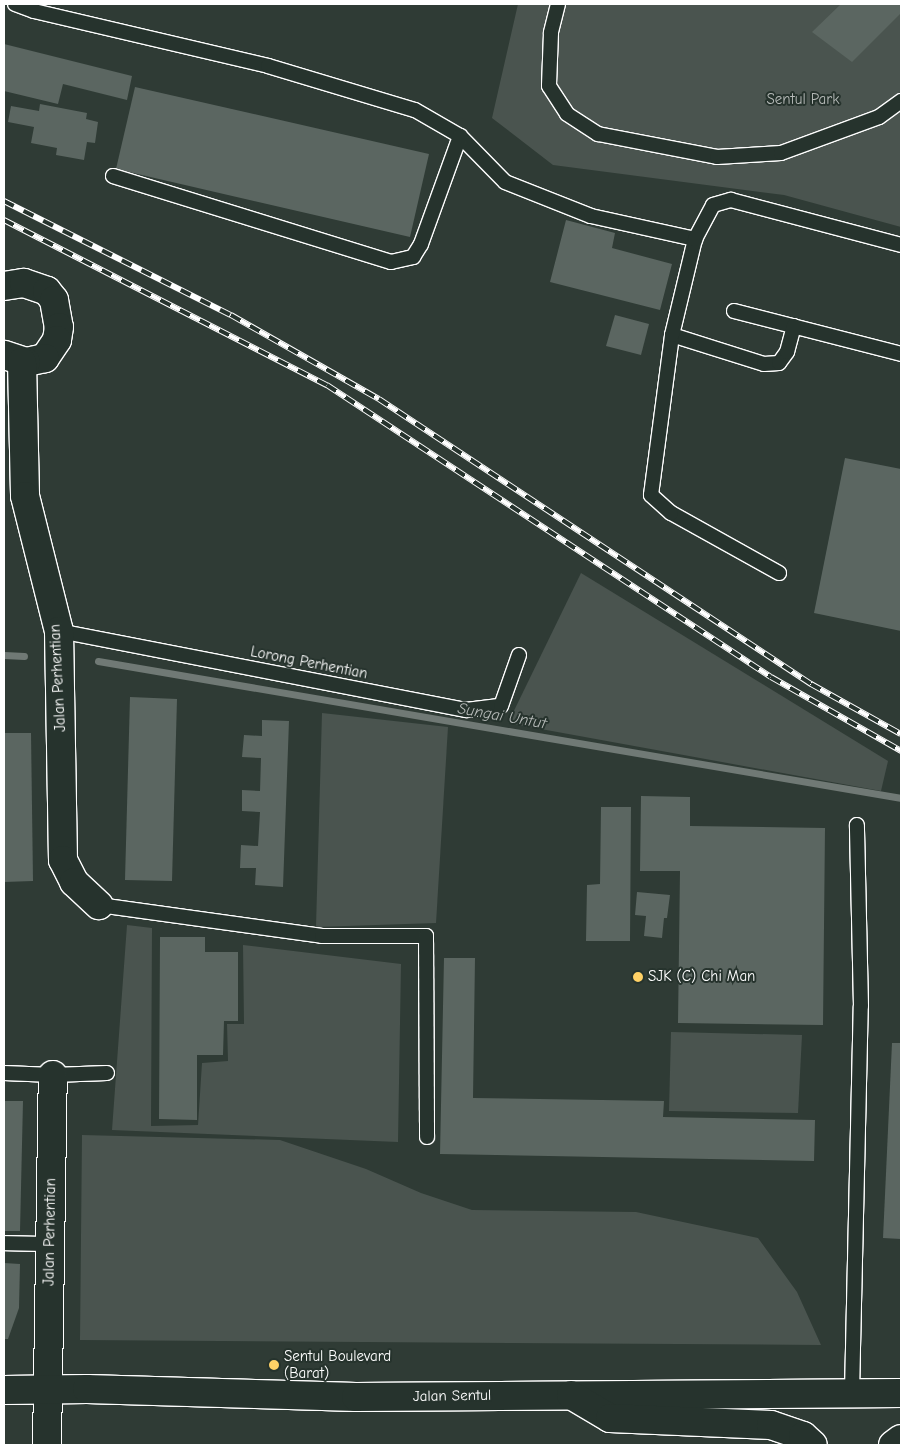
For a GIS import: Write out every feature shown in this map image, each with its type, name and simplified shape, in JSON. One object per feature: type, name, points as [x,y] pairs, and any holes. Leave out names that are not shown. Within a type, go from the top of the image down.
[{"type":"main road","points":[[4,286],[24,284],[37,286],[47,291],[54,300],[59,327],[57,340],[45,358],[20,359]]},
{"type":"main road","name":"Jalan Perhentian","points":[[20,359],[25,496],[59,631],[63,860],[74,882],[100,905]]},
{"type":"main road","name":"Jalan Perhentian","points":[[47,1445],[53,1075]]},
{"type":"main road","name":"Jalan Sentul","points":[[4,1390],[48,1389],[356,1398],[901,1392]]},
{"type":"main road","points":[[571,1395],[610,1418],[771,1425],[803,1436],[813,1445]]},
{"type":"main road","points":[[893,1445],[901,1439]]},
{"type":"lane","points":[[15,4],[34,11],[268,66],[415,110],[460,136],[505,182],[590,216],[695,239]]},
{"type":"lane","points":[[558,4],[551,33],[549,86],[567,114],[598,134],[717,157],[781,153],[879,117],[901,101]]},
{"type":"lane","points":[[113,176],[391,262],[414,257],[421,244],[460,136]]},
{"type":"lane","points":[[780,573],[671,513],[651,495],[672,335],[695,239],[713,205],[732,200],[901,245]]},
{"type":"lane","points":[[734,311],[901,354]]},
{"type":"lane","points":[[672,335],[764,364],[779,364],[787,352],[794,326]]},
{"type":"lane","name":"Lorong Perhentian","points":[[59,631],[466,710],[501,706],[520,655]]},
{"type":"lane","points":[[852,1392],[861,1006],[857,825]]},
{"type":"lane","points":[[100,905],[322,936],[426,936],[427,1137]]},
{"type":"lane","points":[[4,1073],[53,1075],[107,1073]]},
{"type":"lane","points":[[4,1243],[49,1244]]},
{"type":"green space","name":"Sentul Park","points":[[518,4],[901,4],[901,227],[784,195],[553,165],[492,118]]},
{"type":"green space","points":[[581,573],[888,761],[881,791],[508,723]]},
{"type":"green space","points":[[322,713],[448,727],[436,923],[316,927]]},
{"type":"green space","points":[[127,925],[152,928],[151,1126],[198,1125],[202,1063],[228,1061],[227,1024],[244,1024],[243,945],[401,964],[398,1142],[112,1130]]},
{"type":"green space","points":[[671,1032],[802,1035],[798,1113],[669,1111]]},
{"type":"green space","points":[[82,1135],[280,1140],[366,1169],[421,1193],[472,1210],[636,1212],[758,1238],[797,1292],[821,1345],[80,1340]]},
{"type":"building","points":[[841,4],[901,4],[901,13],[852,62],[812,32]]},
{"type":"building","points":[[4,44],[132,76],[127,100],[63,84],[58,104],[4,91]]},
{"type":"building","points":[[135,87],[429,154],[410,237],[116,169]]},
{"type":"building","points":[[40,104],[87,113],[86,119],[98,122],[95,143],[87,142],[84,160],[56,155],[57,148],[31,143],[34,127],[8,122],[11,106],[39,111]]},
{"type":"building","points":[[566,220],[615,233],[612,248],[672,264],[660,310],[550,282]]},
{"type":"building","points":[[615,315],[649,324],[641,355],[606,346]]},
{"type":"building","points":[[845,458],[901,469],[901,631],[814,613]]},
{"type":"building","points":[[130,697],[177,699],[172,881],[125,880]]},
{"type":"building","points":[[262,720],[289,721],[283,887],[255,885],[256,868],[240,868],[241,845],[258,846],[260,812],[242,811],[242,790],[260,791],[261,758],[242,757],[244,735],[262,736]]},
{"type":"building","points":[[4,733],[31,733],[33,881],[4,882]]},
{"type":"building","points":[[641,796],[690,797],[690,826],[825,828],[823,1025],[678,1023],[680,871],[640,871]]},
{"type":"building","points":[[601,807],[631,807],[630,941],[586,941],[587,885],[600,884]]},
{"type":"building","points":[[637,892],[670,895],[667,918],[664,918],[662,938],[644,936],[646,916],[635,915]]},
{"type":"building","points":[[160,937],[205,937],[205,952],[238,952],[238,1021],[224,1021],[223,1055],[197,1055],[197,1120],[159,1119]]},
{"type":"building","points":[[444,958],[475,958],[473,1098],[664,1101],[663,1117],[815,1120],[814,1161],[440,1154]]},
{"type":"building","points":[[892,1043],[901,1043],[901,1239],[883,1238]]},
{"type":"building","points":[[4,1101],[23,1101],[20,1231],[4,1231]]},
{"type":"building","points":[[4,1263],[20,1264],[19,1308],[8,1339],[4,1339]]},
{"type":"waterway","name":"Sungai Untut","points":[[4,655],[24,656]]},
{"type":"waterway","name":"Sungai Untut","points":[[98,661],[901,798]]},
{"type":"railway","points":[[4,201],[231,315],[379,399],[811,684],[901,734]]},
{"type":"railway","points":[[4,220],[327,385],[771,677],[901,751]]},
{"type":"place","name":"SJK (C) Chi Man","points":[[638,977]]},
{"type":"place","name":"Sentul Boulevard (Barat)","points":[[274,1365]]}]
